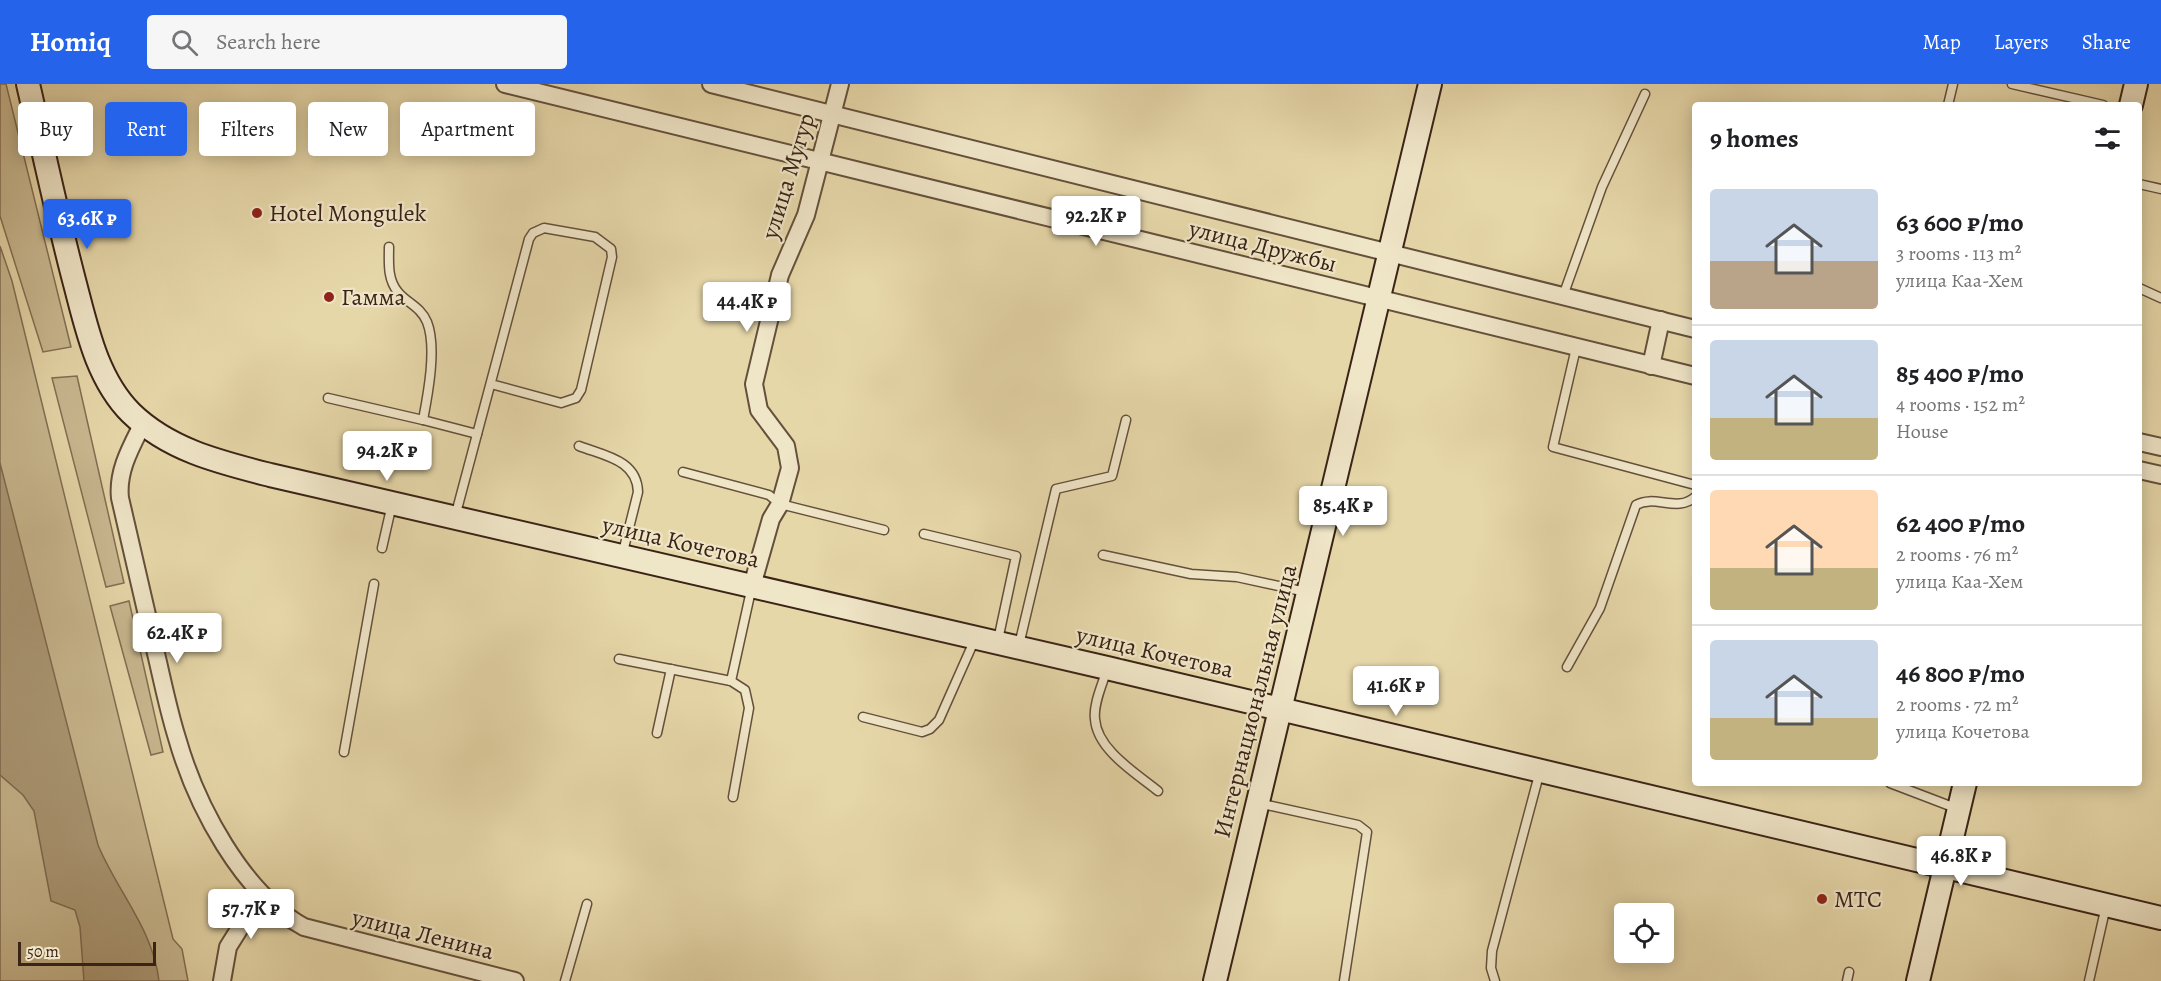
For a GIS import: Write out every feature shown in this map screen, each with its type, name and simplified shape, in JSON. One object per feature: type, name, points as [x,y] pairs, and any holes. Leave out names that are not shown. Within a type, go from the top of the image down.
[{"type":"main road","name":"улица Кочетова","points":[[28,84],[67,252],[96,355],[116,395],[143,423],[185,450],[206,458],[392,504],[1107,668],[2161,918]]},
{"type":"main road","name":"Интернациональная улица","points":[[1215,981],[1430,84]]},
{"type":"main road","points":[[2132,102],[2136,84]]},
{"type":"main road","points":[[1918,981],[1964,786]]},
{"type":"street","name":"улица Дружбы","points":[[505,84],[1692,375]]},
{"type":"street","name":"улица Дружбы","points":[[711,84],[1692,327]]},
{"type":"street","name":"улица Мугур","points":[[752,586],[771,519],[780,504],[790,468],[786,446],[759,410],[754,384],[780,275],[806,215],[840,84]]},
{"type":"street","points":[[1651,366],[1661,320]]},
{"type":"street","name":"улица Ленина","points":[[143,423],[124,464],[120,491],[177,740],[211,819],[228,850],[261,894],[289,919],[312,930],[511,981]]},
{"type":"street","points":[[2142,443],[2161,447]]},
{"type":"street","points":[[2142,471],[2161,475]]},
{"type":"street","points":[[222,981],[228,947],[261,894]]},
{"type":"lane","points":[[1949,102],[1953,84]]},
{"type":"lane","points":[[2012,84],[2090,102]]},
{"type":"lane","points":[[1563,296],[1602,187],[1645,94]]},
{"type":"lane","points":[[2142,185],[2161,189]]},
{"type":"lane","points":[[455,518],[477,434],[533,233],[544,228],[595,237],[611,249],[610,268],[580,390],[576,398],[561,402],[491,384]]},
{"type":"lane","points":[[388,247],[389,274],[398,292],[415,304],[427,322],[430,384],[423,420]]},
{"type":"lane","points":[[2142,289],[2161,298]]},
{"type":"lane","points":[[1576,348],[1553,447],[1692,484]]},
{"type":"lane","points":[[328,398],[477,434]]},
{"type":"lane","points":[[1008,646],[1056,489],[1112,476],[1126,420]]},
{"type":"lane","points":[[579,446],[627,464],[638,482],[638,492],[622,556]]},
{"type":"lane","points":[[683,472],[769,495],[780,504],[884,530]]},
{"type":"lane","points":[[1567,667],[1600,608],[1636,505],[1646,501],[1676,505],[1692,500]]},
{"type":"lane","points":[[382,548],[392,504]]},
{"type":"lane","points":[[924,534],[1016,556],[1008,646]]},
{"type":"lane","points":[[1103,555],[1191,574],[1237,577],[1309,592]]},
{"type":"lane","points":[[344,752],[374,584]]},
{"type":"lane","points":[[731,681],[752,586]]},
{"type":"lane","points":[[863,717],[922,732],[930,729],[939,720],[975,638]]},
{"type":"lane","points":[[619,659],[731,681],[745,690],[749,708],[733,797]]},
{"type":"lane","points":[[1107,668],[1094,718],[1100,736],[1118,758],[1158,791]]},
{"type":"lane","points":[[657,733],[671,669]]},
{"type":"lane","points":[[1494,981],[1491,968],[1492,951],[1540,771]]},
{"type":"lane","points":[[1898,786],[1959,809]]},
{"type":"lane","points":[[1257,803],[1358,825],[1367,832],[1344,981]]},
{"type":"lane","points":[[565,981],[587,904]]},
{"type":"lane","points":[[2089,981],[2106,905]]},
{"type":"shaded area","points":[[0,84],[6,84],[18,133],[18,156],[24,156],[71,347],[43,352],[0,216]]},
{"type":"shaded area","points":[[0,246],[12,281],[173,939],[182,949],[188,981],[0,981]]},
{"type":"shaded area","points":[[77,376],[124,583],[106,587],[52,378]]},
{"type":"shaded area","points":[[0,463],[98,845],[150,944],[159,981],[84,981],[80,927],[75,910],[51,901],[34,811],[23,795],[0,775]]},
{"type":"shaded area","points":[[129,601],[163,752],[151,755],[110,606]]},
{"type":"place","name":"Hotel Mongulek","points":[[257,213]]},
{"type":"place","name":"Гамма","points":[[329,297]]},
{"type":"place","name":"МТС","points":[[1822,899]]}]
